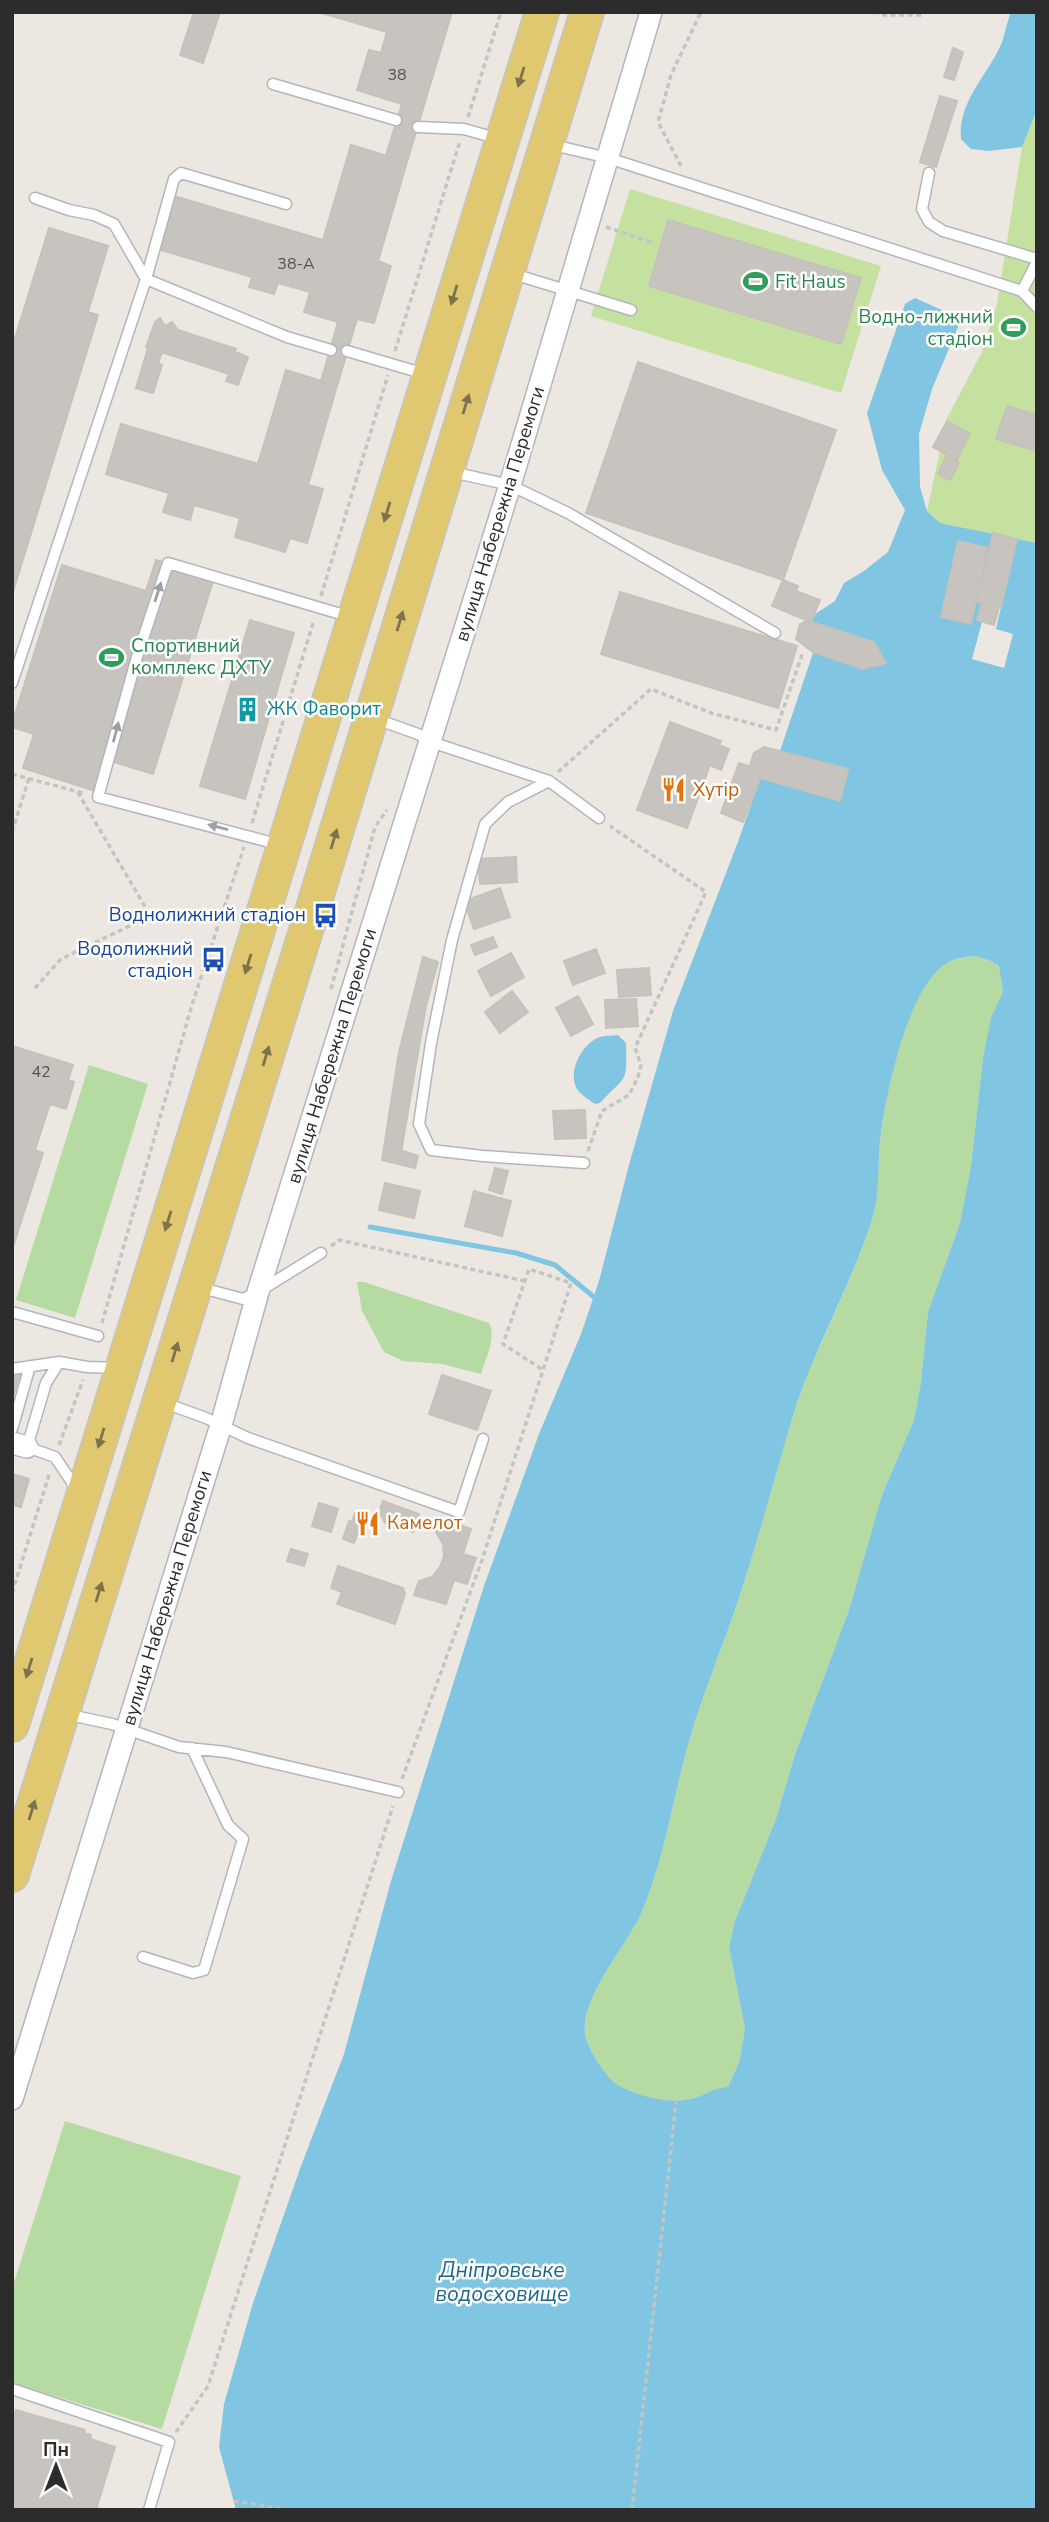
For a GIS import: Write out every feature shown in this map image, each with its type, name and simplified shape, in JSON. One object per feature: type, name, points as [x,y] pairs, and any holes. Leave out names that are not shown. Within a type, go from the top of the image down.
[{"type":"main road","points":[[12,1725],[542,12]]},
{"type":"main road","points":[[14,1863],[195,1286],[587,12]]},
{"type":"main road","points":[[320,730],[366,731]]},
{"type":"main road","points":[[203,1108],[245,1121]]},
{"type":"main road","points":[[46,1612],[89,1625]]},
{"type":"street","name":"вулиця Набережна Перемоги","points":[[12,2099],[221,1425],[258,1292],[510,485],[652,12]]},
{"type":"lane","points":[[274,84],[396,120]]},
{"type":"lane","points":[[418,127],[464,129],[502,140]]},
{"type":"lane","points":[[547,143],[608,158],[1022,291],[1037,307]]},
{"type":"lane","points":[[12,683],[146,279],[174,179],[181,173],[286,204]]},
{"type":"lane","points":[[929,173],[922,209],[929,222],[943,230],[1037,261],[1033,277],[1022,291]]},
{"type":"lane","points":[[36,198],[69,210],[94,215],[114,224],[146,279],[288,337],[331,351]]},
{"type":"lane","points":[[507,273],[631,310]]},
{"type":"lane","points":[[347,351],[429,375]]},
{"type":"lane","points":[[446,470],[510,485],[568,513],[775,633]]},
{"type":"lane","points":[[284,846],[98,797],[136,657],[168,563],[355,619]]},
{"type":"lane","points":[[366,731],[418,734],[431,742],[549,781],[599,818]]},
{"type":"lane","points":[[549,781],[508,802],[485,824],[452,940],[431,1043],[419,1124],[431,1150],[584,1163]]},
{"type":"lane","points":[[195,1286],[243,1299],[321,1253]]},
{"type":"lane","points":[[12,1312],[98,1336]]},
{"type":"lane","points":[[12,1369],[59,1362],[87,1367],[122,1368]]},
{"type":"lane","points":[[59,1362],[46,1382],[19,1445],[55,1457],[82,1498]]},
{"type":"lane","points":[[12,1429],[30,1366]]},
{"type":"lane","points":[[159,1401],[248,1438],[459,1512],[483,1439]]},
{"type":"lane","points":[[62,1714],[112,1724],[179,1747],[226,1752],[398,1792]]},
{"type":"lane","points":[[143,1957],[193,1973],[204,1970],[243,1839],[228,1825],[192,1748]]},
{"type":"lane","points":[[12,2389],[169,2442],[149,2510]]},
{"type":"path","points":[[320,598],[500,12]]},
{"type":"path","points":[[688,184],[679,160],[658,122],[671,75],[701,12]]},
{"type":"path","points":[[874,12],[884,15],[921,15],[925,12]]},
{"type":"path","points":[[587,222],[651,242]]},
{"type":"path","points":[[98,1336],[191,1008],[224,915],[316,611]]},
{"type":"path","points":[[549,781],[651,689],[711,713],[776,730],[803,652]]},
{"type":"path","points":[[12,774],[98,797]]},
{"type":"path","points":[[12,832],[29,778]]},
{"type":"path","points":[[35,988],[61,958],[144,919],[147,910],[77,792]]},
{"type":"path","points":[[584,1163],[602,1111],[629,1095],[638,1077],[640,1065],[635,1048],[706,892],[599,818]]},
{"type":"path","points":[[340,953],[362,960]]},
{"type":"path","points":[[321,1253],[339,1240],[525,1281]]},
{"type":"path","points":[[12,1593],[87,1367]]},
{"type":"path","points":[[632,2510],[676,2102]]},
{"type":"path","points":[[234,2501],[288,2510]]},
{"type":"green space","name":"Водно-лижний стадіон","points":[[1037,110],[1037,543],[940,523],[927,511],[947,418],[982,352],[997,304],[1022,147]]},
{"type":"green space","points":[[630,189],[881,266],[841,393],[591,316]]},
{"type":"green space","points":[[976,956],[991,961],[999,968],[1003,992],[992,1018],[983,1058],[971,1166],[960,1223],[928,1312],[914,1420],[882,1495],[849,1610],[794,1757],[776,1819],[735,1921],[729,1947],[745,2029],[739,2062],[728,2087],[681,2100],[644,2096],[618,2085],[600,2066],[587,2042],[587,2011],[603,1977],[641,1914],[649,1893],[663,1849],[690,1738],[741,1591],[796,1405],[872,1220],[877,1199],[884,1115],[906,1027],[914,1006],[934,974],[953,960]]},
{"type":"green space","points":[[89,1065],[148,1084],[75,1318],[16,1300]]},
{"type":"green space","points":[[357,1282],[489,1323],[491,1342],[481,1374],[442,1364],[403,1361],[384,1352],[362,1311]]},
{"type":"green space","points":[[65,2121],[241,2176],[162,2429],[12,2383],[12,2289]]},
{"type":"water","points":[[1011,12],[1037,12],[1037,110],[1022,147],[989,151],[971,149],[961,139],[964,114],[973,92],[999,49]]},
{"type":"water","name":"Дніпровське водосховище","points":[[915,298],[955,316],[958,327],[932,389],[919,434],[920,487],[927,511],[940,523],[1037,543],[1037,2510],[236,2510],[219,2447],[224,2404],[253,2303],[344,2054],[391,1881],[484,1586],[539,1434],[581,1334],[599,1281],[673,1011],[760,779],[750,765],[754,753],[764,747],[780,751],[813,653],[796,639],[800,624],[835,601],[844,583],[888,552],[905,510],[882,470],[867,413],[905,304]],"holes":[[[976,956],[999,967],[1003,992],[991,1018],[983,1058],[971,1166],[960,1223],[928,1312],[914,1420],[882,1495],[849,1610],[794,1757],[776,1819],[735,1921],[729,1947],[745,2029],[739,2062],[728,2087],[681,2100],[644,2096],[618,2085],[600,2066],[587,2042],[587,2011],[603,1977],[641,1914],[649,1893],[663,1849],[690,1738],[741,1591],[796,1405],[872,1220],[877,1199],[884,1114],[901,1042],[910,1018],[931,978],[944,965],[963,957]]]},
{"type":"water","points":[[618,1035],[626,1043],[624,1078],[600,1103],[595,1104],[577,1089],[574,1082],[575,1067],[582,1052],[593,1040],[602,1036]]},
{"type":"pier","points":[[999,607],[996,629],[1013,634],[1004,668],[972,659],[982,622],[994,625]]},
{"type":"building","points":[[194,12],[220,12],[203,63],[180,55]]},
{"type":"building","points":[[318,12],[452,12],[407,162],[386,155],[402,104],[357,90],[369,50],[381,53],[387,32]]},
{"type":"building","points":[[953,48],[963,52],[954,80],[944,77]]},
{"type":"building","points":[[940,96],[957,101],[936,167],[920,162]]},
{"type":"building","points":[[351,145],[407,162],[378,261],[391,266],[374,323],[357,319],[337,386],[321,381],[338,322],[304,312],[310,292],[278,283],[274,294],[249,287],[252,277],[158,249],[174,196],[323,240]]},
{"type":"building","name":"Fit Haus","points":[[668,220],[861,278],[841,344],[649,286]]},
{"type":"building","points":[[49,228],[108,246],[88,312],[98,315],[12,595],[12,348]]},
{"type":"building","points":[[160,318],[165,326],[172,322],[178,330],[236,349],[235,352],[248,357],[238,385],[226,381],[229,374],[146,347],[155,322]]},
{"type":"building","points":[[148,348],[162,352],[158,364],[162,365],[153,393],[136,388]]},
{"type":"building","points":[[638,362],[836,430],[783,580],[586,513]]},
{"type":"building","points":[[286,370],[337,386],[308,485],[323,489],[307,543],[290,538],[285,552],[235,537],[240,518],[194,505],[190,520],[163,512],[169,493],[106,474],[121,424],[258,464]]},
{"type":"building","points":[[1007,406],[1037,415],[1037,451],[996,439]]},
{"type":"building","points":[[947,421],[970,434],[957,460],[933,447]]},
{"type":"building","points":[[946,457],[959,463],[950,480],[938,474]]},
{"type":"building","points":[[993,533],[1017,539],[1001,607],[977,602]]},
{"type":"building","points":[[958,541],[987,548],[971,624],[941,617]]},
{"type":"building","name":"Спортивний комплекс ДХТУ","points":[[156,560],[214,578],[153,774],[104,759],[95,791],[23,768],[34,734],[12,727],[12,724],[62,565],[146,591]]},
{"type":"building","points":[[783,580],[798,586],[796,591],[820,600],[811,622],[772,606]]},
{"type":"building","points":[[620,592],[797,646],[778,708],[601,654]]},
{"type":"building","points":[[982,603],[999,607],[994,625],[977,620]]},
{"type":"building","name":"ЖК Фаворит","points":[[250,620],[294,633],[245,799],[200,786]]},
{"type":"building","points":[[811,622],[874,642],[886,663],[863,669],[813,652],[796,639],[800,624]]},
{"type":"building","name":"Хутір","points":[[670,722],[721,741],[719,745],[729,749],[721,770],[710,765],[687,828],[637,810]]},
{"type":"building","points":[[764,747],[848,769],[840,801],[760,778],[750,765],[754,753]]},
{"type":"building","points":[[739,763],[751,767],[760,778],[743,822],[721,813]]},
{"type":"building","points":[[516,857],[517,882],[480,884],[478,859]]},
{"type":"building","points":[[500,888],[510,917],[474,929],[464,901]]},
{"type":"building","points":[[493,937],[497,947],[475,955],[471,945]]},
{"type":"building","points":[[596,949],[605,973],[573,985],[564,961]]},
{"type":"building","points":[[511,953],[524,977],[491,996],[478,971]]},
{"type":"building","points":[[423,957],[438,962],[426,1006],[399,1164],[382,1160],[399,1052]]},
{"type":"building","points":[[649,968],[651,995],[619,997],[617,970]]},
{"type":"building","points":[[512,991],[528,1012],[500,1033],[485,1012]]},
{"type":"building","points":[[578,996],[593,1024],[571,1036],[556,1008]]},
{"type":"building","points":[[636,999],[638,1026],[606,1028],[605,1000]]},
{"type":"building","points":[[12,1046],[73,1065],[68,1080],[74,1082],[66,1109],[12,1092]]},
{"type":"building","points":[[13,1092],[50,1104],[35,1150],[12,1143]]},
{"type":"building","points":[[585,1110],[586,1138],[555,1139],[553,1111]]},
{"type":"building","points":[[12,1143],[43,1153],[12,1250]]},
{"type":"building","points":[[403,1151],[418,1156],[415,1168],[399,1164]]},
{"type":"building","points":[[495,1168],[508,1171],[502,1194],[489,1190]]},
{"type":"building","points":[[385,1183],[420,1191],[414,1218],[379,1210]]},
{"type":"building","points":[[474,1191],[511,1201],[502,1236],[465,1226]]},
{"type":"building","points":[[12,1365],[22,1368],[12,1400]]},
{"type":"building","points":[[442,1375],[491,1391],[477,1430],[429,1414]]},
{"type":"building","points":[[12,1474],[29,1479],[21,1507],[12,1505]]},
{"type":"building","points":[[383,1501],[419,1514],[413,1532],[385,1523],[379,1511]]},
{"type":"building","points":[[319,1503],[338,1509],[331,1532],[312,1526]]},
{"type":"building","points":[[355,1513],[365,1517],[354,1543],[343,1539]]},
{"type":"building","points":[[445,1520],[471,1529],[463,1554],[476,1558],[467,1584],[454,1580],[446,1604],[414,1595],[419,1581],[432,1577],[440,1567],[444,1556],[443,1544],[436,1532]]},
{"type":"building","points":[[291,1549],[308,1554],[304,1566],[287,1561]]},
{"type":"building","points":[[338,1566],[403,1588],[405,1594],[395,1624],[337,1604],[342,1592],[331,1588]]},
{"type":"building","points":[[16,2410],[85,2430],[84,2433],[91,2435],[90,2439],[115,2447],[96,2510],[12,2510],[12,2413],[15,2414]]},
{"type":"waterway","points":[[370,1227],[516,1253],[555,1265],[594,1297]]},
{"type":"place","name":"Fit Haus","points":[[755,282]]},
{"type":"place","name":"Водно-лижний стадіон","points":[[1013,328]]},
{"type":"place","name":"Спортивний комплекс ДХТУ","points":[[111,657]]},
{"type":"place","name":"ЖК Фаворит","points":[[247,709]]},
{"type":"place","name":"Хутір","points":[[673,790]]},
{"type":"place","name":"Воднолижний стадіон","points":[[326,915]]},
{"type":"place","name":"Водолижний стадіон","points":[[213,960]]},
{"type":"place","name":"Камелот","points":[[367,1523]]}]
